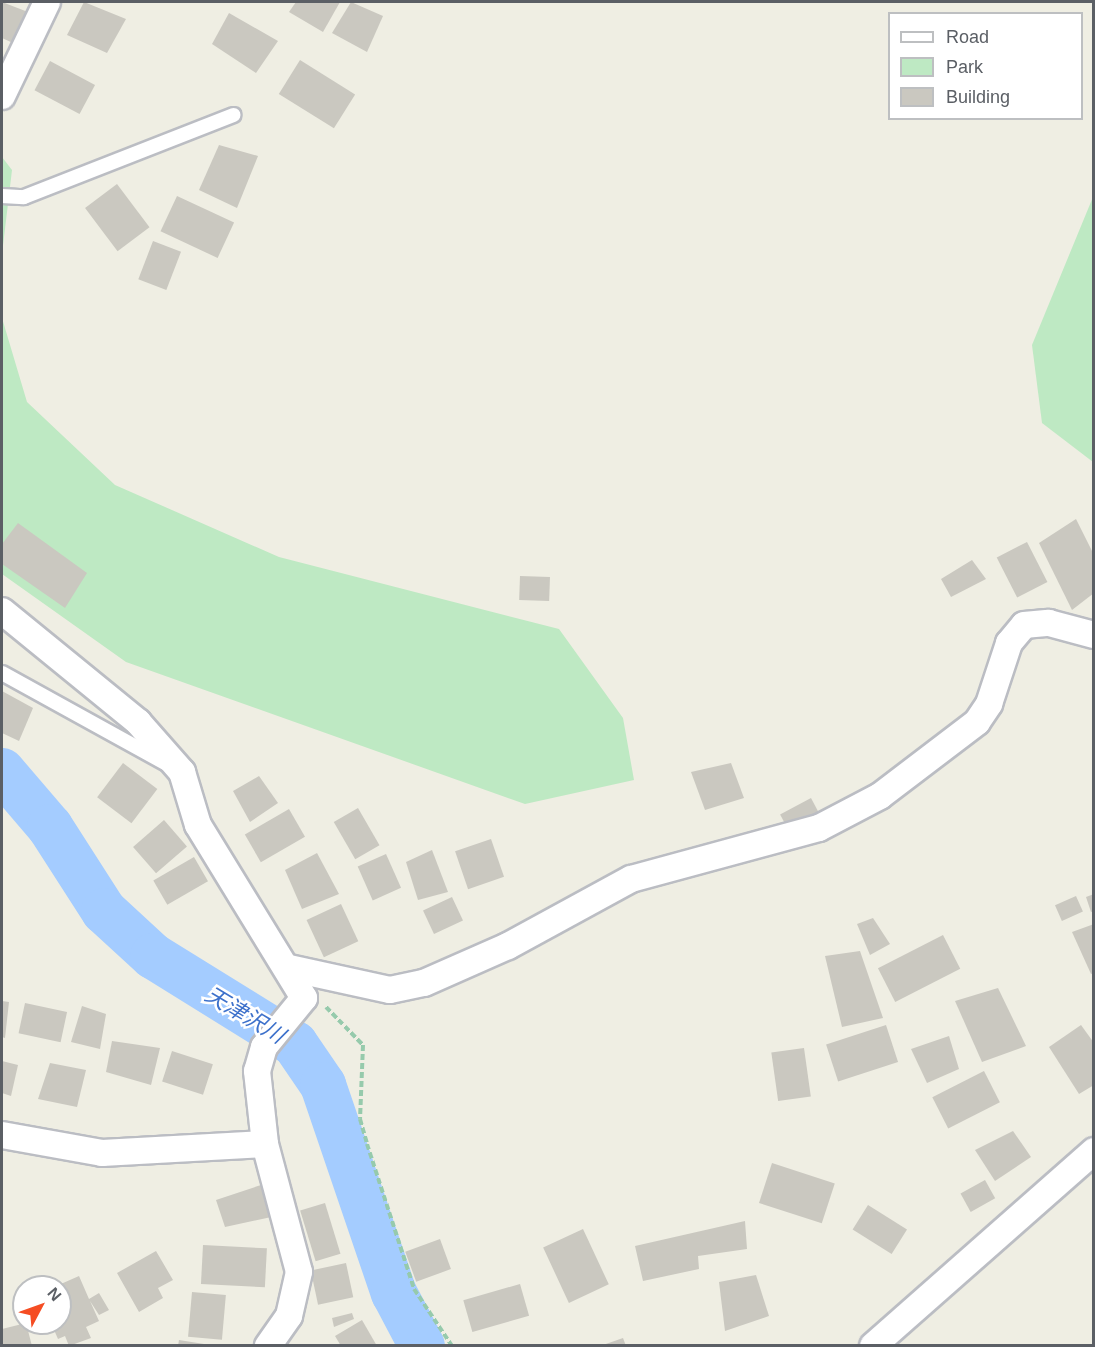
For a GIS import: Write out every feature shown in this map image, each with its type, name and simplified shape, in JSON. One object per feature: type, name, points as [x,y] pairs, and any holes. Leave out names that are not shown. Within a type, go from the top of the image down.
[{"type":"street","points":[[2,96],[47,2]]},
{"type":"street","points":[[2,611],[138,722],[182,772],[198,825],[289,968],[304,998],[286,1016],[264,1047],[257,1071],[265,1144],[299,1272],[289,1316],[267,1346]]},
{"type":"street","points":[[289,968],[390,990],[424,983],[508,946],[631,879],[819,828],[879,796],[977,722],[989,704],[1009,643],[1024,625],[1048,623],[1094,635]]},
{"type":"street","points":[[2,1135],[102,1153],[265,1144]]},
{"type":"street","points":[[873,1346],[1094,1151]]},
{"type":"lane","points":[[2,196],[24,197],[233,116]]},
{"type":"lane","points":[[2,673],[182,772]]},
{"type":"path","points":[[322,1002],[363,1045],[360,1119],[414,1289],[452,1346]]},
{"type":"green space","points":[[2,157],[12,170],[2,254]]},
{"type":"green space","points":[[1093,197],[1093,462],[1042,423],[1032,345]]},
{"type":"green space","points":[[2,318],[27,402],[115,485],[279,557],[559,629],[623,718],[634,780],[525,804],[126,662],[2,574]]},
{"type":"building","points":[[2,2],[28,12],[13,43],[2,38]]},
{"type":"building","points":[[84,2],[126,19],[107,53],[67,35]]},
{"type":"building","points":[[296,2],[340,2],[323,32],[289,12]]},
{"type":"building","points":[[351,2],[383,16],[367,52],[332,33]]},
{"type":"building","points":[[229,13],[278,41],[256,73],[212,44]]},
{"type":"building","points":[[300,60],[355,94],[334,128],[279,94]]},
{"type":"building","points":[[50,61],[95,85],[80,114],[35,90]]},
{"type":"building","points":[[219,145],[258,156],[237,208],[199,190]]},
{"type":"building","points":[[117,184],[149,227],[118,251],[85,208]]},
{"type":"building","points":[[177,196],[234,223],[218,258],[161,231]]},
{"type":"building","points":[[153,241],[181,252],[166,290],[138,279]]},
{"type":"building","points":[[1076,519],[1094,555],[1094,593],[1072,610],[1039,543]]},
{"type":"building","points":[[18,523],[87,573],[65,608],[2,564],[2,544]]},
{"type":"building","points":[[1027,542],[1047,582],[1017,598],[997,557]]},
{"type":"building","points":[[972,560],[986,579],[951,597],[941,579]]},
{"type":"building","points":[[520,576],[550,577],[549,601],[519,600]]},
{"type":"building","points":[[2,691],[33,708],[19,741],[2,733]]},
{"type":"building","points":[[123,763],[157,789],[131,823],[97,797]]},
{"type":"building","points":[[731,763],[744,798],[705,810],[691,772]]},
{"type":"building","points":[[259,776],[278,803],[250,822],[233,791]]},
{"type":"building","points":[[811,798],[822,819],[791,836],[780,814]]},
{"type":"building","points":[[358,808],[380,845],[355,859],[334,822]]},
{"type":"building","points":[[289,809],[305,837],[261,862],[245,834]]},
{"type":"building","points":[[164,820],[187,846],[156,873],[133,847]]},
{"type":"building","points":[[491,839],[504,877],[468,889],[455,851]]},
{"type":"building","points":[[432,850],[448,892],[418,900],[406,862]]},
{"type":"building","points":[[317,853],[339,894],[302,909],[285,870]]},
{"type":"building","points":[[386,854],[401,888],[373,900],[358,867]]},
{"type":"building","points":[[194,857],[208,881],[167,905],[153,880]]},
{"type":"building","points":[[1094,894],[1094,911],[1091,912],[1086,897]]},
{"type":"building","points":[[1076,896],[1083,912],[1062,921],[1055,905]]},
{"type":"building","points":[[452,897],[463,921],[434,934],[423,911]]},
{"type":"building","points":[[341,904],[358,941],[324,957],[307,920]]},
{"type":"building","points":[[873,918],[890,944],[870,955],[857,924]]},
{"type":"building","points":[[1094,924],[1094,973],[1091,974],[1072,932]]},
{"type":"building","points":[[943,935],[960,969],[895,1002],[878,968]]},
{"type":"building","points":[[860,951],[883,1018],[842,1027],[825,956]]},
{"type":"building","points":[[998,988],[1026,1046],[982,1062],[955,1001]]},
{"type":"building","points":[[2,1001],[9,1002],[5,1038],[2,1037]]},
{"type":"building","points":[[25,1003],[67,1012],[61,1042],[19,1033]]},
{"type":"building","points":[[82,1006],[106,1014],[100,1049],[71,1042]]},
{"type":"building","points":[[886,1025],[898,1062],[838,1082],[826,1044]]},
{"type":"building","points":[[1081,1025],[1094,1043],[1094,1085],[1079,1094],[1049,1047]]},
{"type":"building","points":[[949,1036],[959,1069],[927,1083],[911,1049]]},
{"type":"building","points":[[112,1041],[160,1048],[151,1085],[106,1072]]},
{"type":"building","points":[[804,1048],[811,1097],[778,1101],[771,1053]]},
{"type":"building","points":[[172,1051],[213,1064],[203,1095],[162,1081]]},
{"type":"building","points":[[2,1061],[18,1065],[11,1096],[2,1093]]},
{"type":"building","points":[[50,1063],[86,1070],[77,1107],[38,1099]]},
{"type":"building","points":[[984,1071],[1000,1102],[948,1129],[932,1097]]},
{"type":"building","points":[[1013,1131],[1031,1157],[995,1181],[975,1150]]},
{"type":"building","points":[[772,1163],[835,1183],[822,1223],[759,1203]]},
{"type":"building","points":[[985,1180],[995,1198],[971,1212],[961,1194]]},
{"type":"building","points":[[264,1184],[276,1216],[225,1227],[216,1200]]},
{"type":"building","points":[[325,1203],[340,1254],[316,1261],[300,1211]]},
{"type":"building","points":[[868,1205],[907,1229],[892,1254],[853,1230]]},
{"type":"building","points":[[745,1221],[747,1249],[698,1256],[699,1269],[643,1281],[635,1246]]},
{"type":"building","points":[[583,1229],[609,1284],[569,1303],[543,1248]]},
{"type":"building","points":[[440,1239],[451,1269],[416,1282],[405,1252]]},
{"type":"building","points":[[203,1245],[267,1248],[265,1287],[201,1284]]},
{"type":"building","points":[[156,1251],[173,1280],[158,1288],[163,1298],[139,1312],[117,1273]]},
{"type":"building","points":[[346,1263],[353,1297],[318,1305],[311,1270]]},
{"type":"building","points":[[756,1275],[769,1316],[725,1331],[719,1282]]},
{"type":"building","points":[[79,1276],[89,1299],[99,1293],[109,1310],[99,1315],[90,1301],[99,1321],[86,1327],[91,1338],[69,1346],[65,1336],[58,1339],[56,1335],[72,1335],[72,1279]]},
{"type":"building","points":[[520,1284],[529,1316],[472,1332],[463,1300]]},
{"type":"building","points":[[192,1292],[226,1295],[222,1340],[188,1337]]},
{"type":"building","points":[[352,1313],[354,1319],[334,1327],[332,1318]]},
{"type":"building","points":[[362,1320],[377,1346],[341,1346],[335,1336]]},
{"type":"building","points":[[12,1326],[12,1335],[29,1335],[32,1346],[2,1346],[2,1329]]},
{"type":"building","points":[[623,1338],[626,1346],[603,1346],[603,1345]]},
{"type":"building","points":[[179,1340],[204,1344],[204,1346],[178,1346]]},
{"type":"waterway","name":"天津沢川","points":[[2,771],[50,827],[104,911],[153,956],[295,1044],[323,1085],[394,1293],[422,1346]]}]
